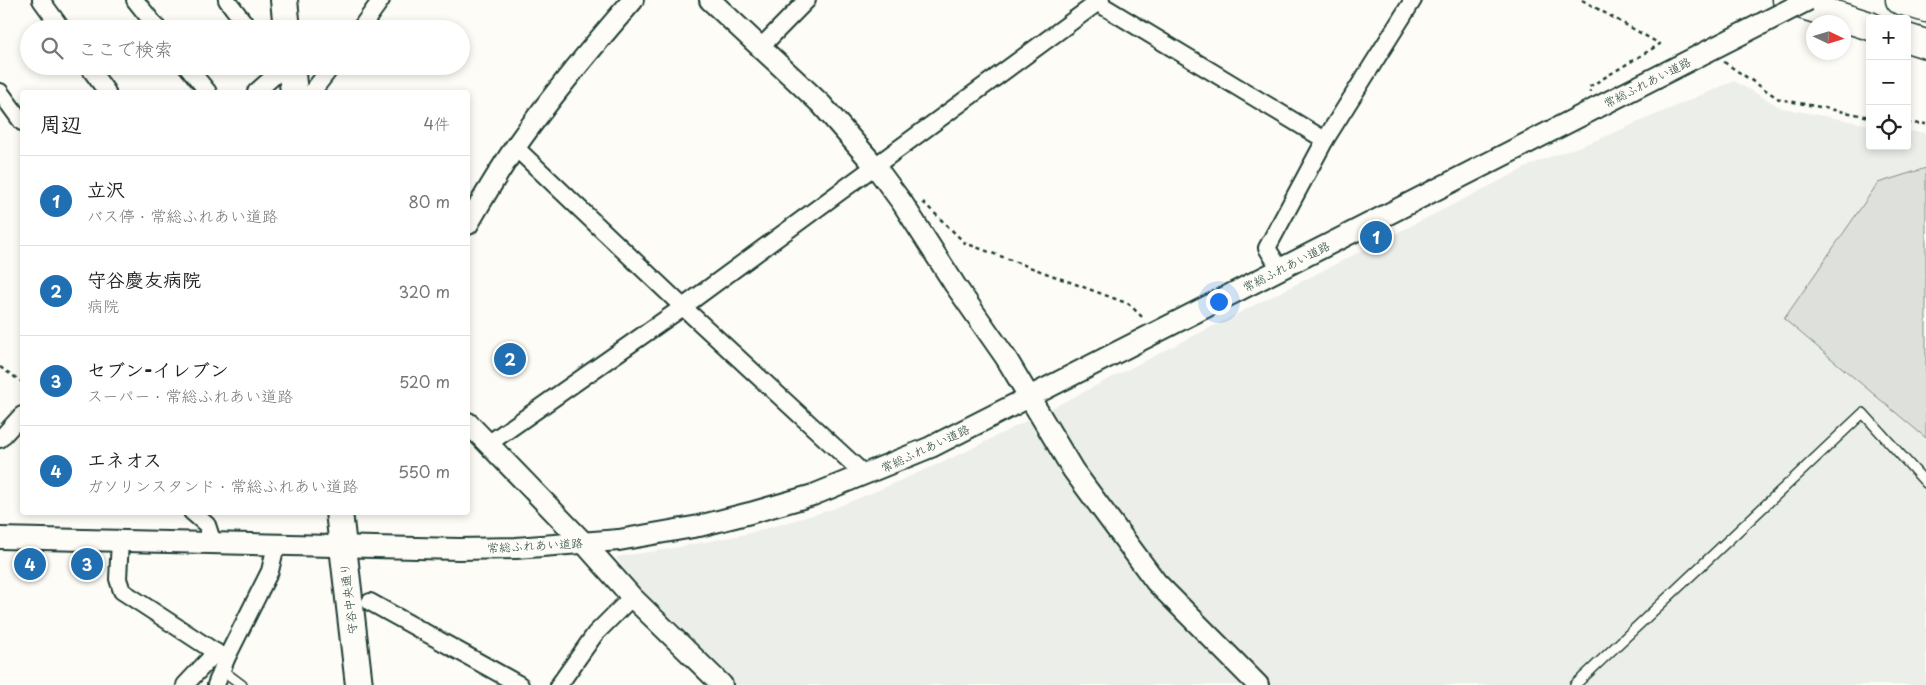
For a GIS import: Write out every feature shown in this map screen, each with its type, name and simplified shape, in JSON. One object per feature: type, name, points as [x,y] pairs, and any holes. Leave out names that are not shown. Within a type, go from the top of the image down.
[{"type":"highway","points":[[1788,0],[1866,25]]},
{"type":"highway","points":[[1900,0],[1926,8]]},
{"type":"highway","points":[[1911,39],[1926,44]]},
{"type":"main road","points":[[284,0],[286,20]]},
{"type":"main road","points":[[292,75],[294,90]]},
{"type":"main road","name":"守谷中央通り","points":[[338,515],[359,685]]},
{"type":"street","points":[[41,0],[55,20]]},
{"type":"street","points":[[136,0],[151,20]]},
{"type":"street","points":[[227,0],[242,20]]},
{"type":"street","points":[[367,20],[382,0]]},
{"type":"street","points":[[470,221],[515,147],[579,62],[633,0]]},
{"type":"street","points":[[710,0],[821,104],[875,166],[903,204],[955,285],[1006,358],[1073,470],[1156,582],[1258,685]]},
{"type":"street","points":[[761,47],[807,0]]},
{"type":"street","points":[[1280,269],[1267,248],[1324,140],[1413,0]]},
{"type":"street","name":"常総ふれあい道路","points":[[0,538],[342,547],[516,548],[584,543],[659,534],[750,514],[813,495],[931,447],[1808,0]]},
{"type":"street","points":[[488,444],[683,307],[1097,1],[1324,140]]},
{"type":"street","points":[[95,75],[106,90]]},
{"type":"street","points":[[194,75],[206,90]]},
{"type":"street","points":[[258,90],[274,75]]},
{"type":"street","points":[[314,90],[325,75]]},
{"type":"street","points":[[0,92],[20,119]]},
{"type":"street","points":[[515,147],[683,307],[865,475]]},
{"type":"street","points":[[0,439],[20,416]]},
{"type":"street","points":[[470,425],[584,543],[632,597],[722,685]]},
{"type":"street","points":[[196,515],[207,524],[213,543]]},
{"type":"street","points":[[120,540],[118,579],[122,591],[220,666]]},
{"type":"street","points":[[185,685],[220,666],[270,572],[276,545]]},
{"type":"street","points":[[559,685],[595,634],[632,597]]},
{"type":"street","points":[[370,602],[520,685]]},
{"type":"lane","points":[[1575,685],[1863,414],[1926,483]]},
{"type":"lane","points":[[220,666],[242,685]]},
{"type":"path","points":[[1582,0],[1660,44],[1589,87],[1591,110]]},
{"type":"path","points":[[1709,52],[1779,99],[1866,116]]},
{"type":"path","points":[[1911,123],[1926,124]]},
{"type":"path","points":[[903,204],[918,198],[928,205],[965,243],[1129,304],[1157,333]]},
{"type":"path","points":[[0,367],[20,381]]},
{"type":"shaded area","points":[[1734,81],[1782,108],[1866,124],[1866,150],[1911,150],[1911,131],[1926,133],[1926,685],[724,685],[637,588],[616,557],[746,534],[830,510],[881,489],[965,452],[1539,161],[1597,140]]},
{"type":"shaded area","points":[[1926,168],[1926,438],[1784,319],[1878,183]]},
{"type":"place","name":"立沢","points":[[1376,237]]},
{"type":"place","name":"守谷慶友病院","points":[[510,359]]},
{"type":"place","name":"エネオス","points":[[30,564]]},
{"type":"place","name":"セブン-イレブン","points":[[87,564]]}]
